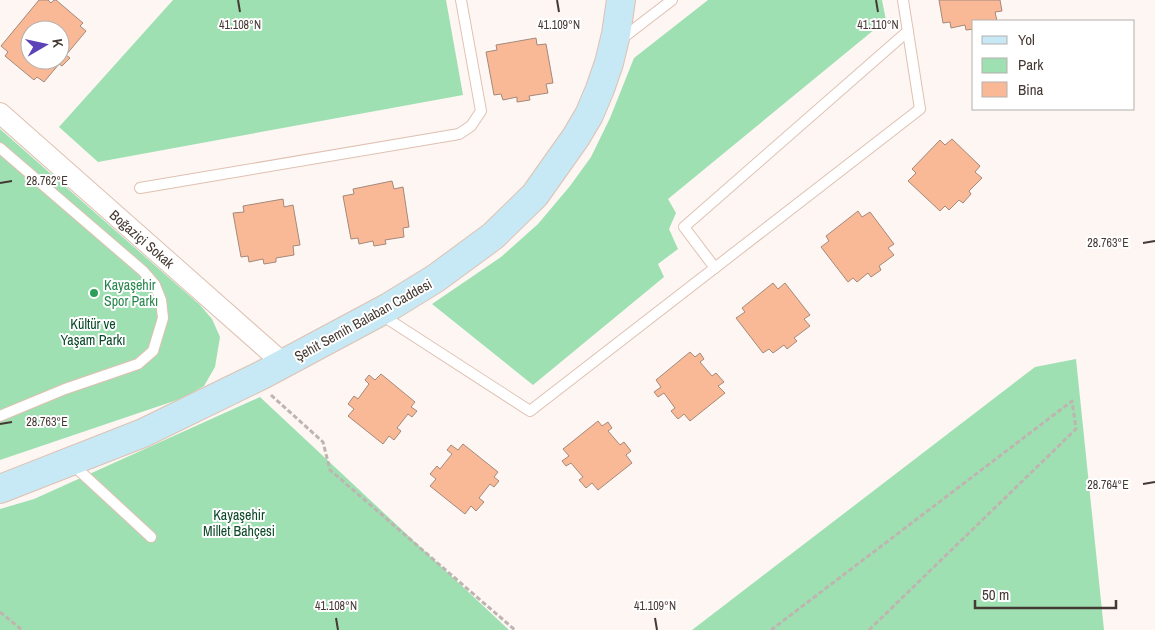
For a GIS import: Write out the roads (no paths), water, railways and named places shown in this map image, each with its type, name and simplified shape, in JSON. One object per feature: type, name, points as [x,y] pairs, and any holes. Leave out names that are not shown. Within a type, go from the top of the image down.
[{"type":"street","name":"Şehit Semih Balaban Caddesi","points":[[0,489],[143,433],[254,380],[378,313],[436,278],[493,236],[534,195],[576,137],[589,115],[609,63],[621,0]]},
{"type":"street","name":"Boğaziçi Sokak","points":[[0,113],[284,364]]},
{"type":"lane","points":[[140,188],[459,134],[471,126],[480,112],[461,0]]},
{"type":"lane","points":[[613,46],[672,0]]},
{"type":"lane","points":[[378,313],[530,411],[920,109],[903,0]]},
{"type":"lane","points":[[715,268],[684,228],[908,32]]},
{"type":"lane","points":[[0,148],[143,271],[155,285],[162,300],[163,318],[153,351],[138,364],[65,389],[0,416]]},
{"type":"lane","points":[[70,461],[151,537]]},
{"type":"place","name":"Kayaşehir Spor Parkı","points":[[94,293]]},
{"type":"park label","name":"Kültür ve Yaşam Parkı","points":[[93,332]]},
{"type":"park label","name":"Kayaşehir Millet Bahçesi","points":[[239,524]]}]
